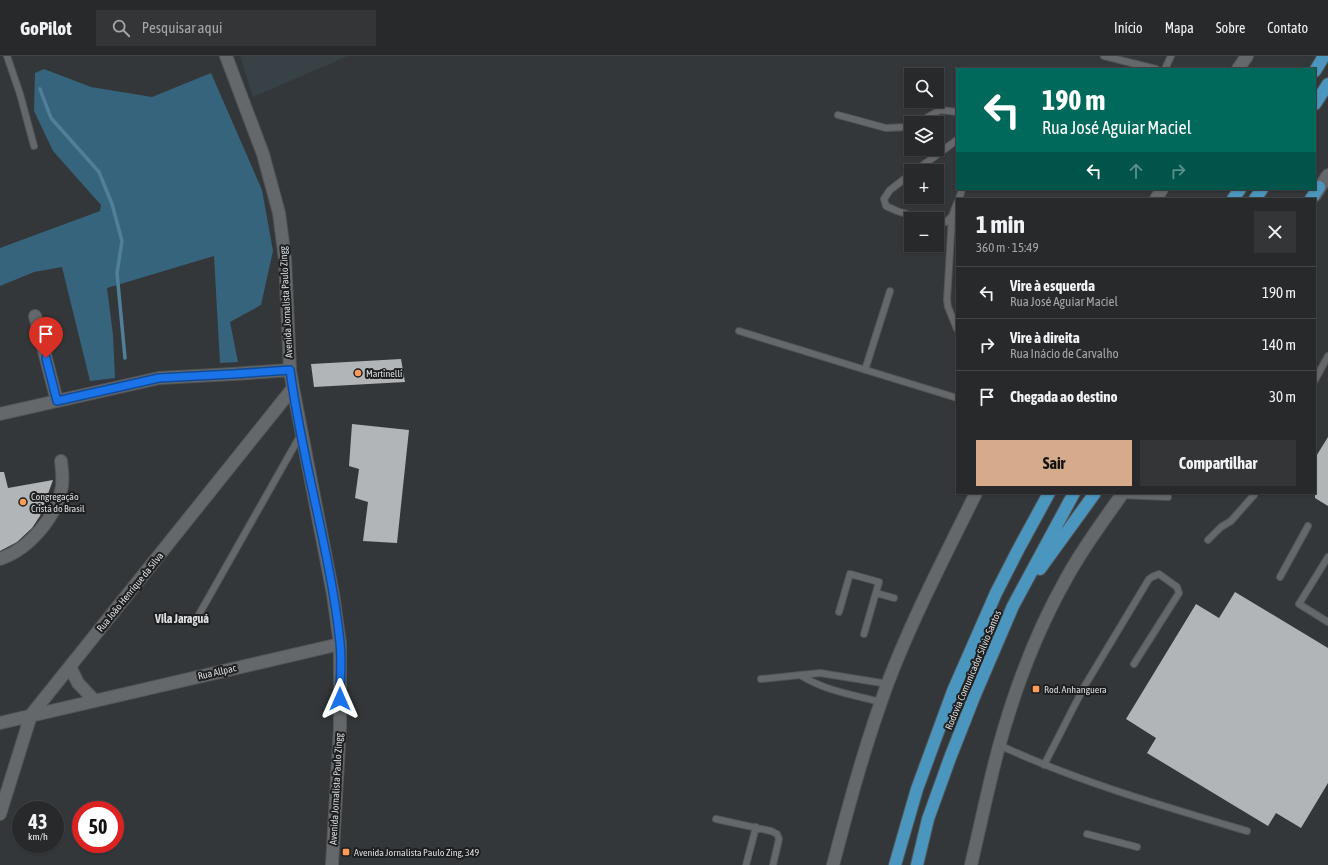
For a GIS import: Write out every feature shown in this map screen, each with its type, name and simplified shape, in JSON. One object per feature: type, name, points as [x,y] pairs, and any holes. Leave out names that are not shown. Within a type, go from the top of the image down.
[{"type":"highway","points":[[1316,69],[1324,56]]},
{"type":"highway","points":[[1316,102],[1328,84]]},
{"type":"highway","points":[[1313,198],[1319,187]]},
{"type":"highway","name":"Rodovia Comunicador Silvio Santos","points":[[896,865],[917,789],[953,692],[1000,586],[1048,494]]},
{"type":"highway","name":"Rodovia Comunicador Silvio Santos","points":[[917,865],[928,819],[950,758],[1013,606],[1073,494]]},
{"type":"highway","points":[[1013,606],[1094,494]]},
{"type":"main road","name":"Avenida Jornalista Paulo Zingg","points":[[226,56],[263,154],[279,212],[285,259],[290,370],[301,434],[334,594],[340,644],[340,728],[332,865]]},
{"type":"main road","points":[[1239,68],[1247,56]]},
{"type":"main road","points":[[1319,187],[1328,174]]},
{"type":"main road","points":[[35,316],[57,401]]},
{"type":"main road","points":[[0,414],[159,378],[290,370]]},
{"type":"main road","name":"Rua João Henrique da Silva","points":[[0,814],[31,715],[293,388]]},
{"type":"main road","points":[[0,559],[21,549],[37,535],[48,521],[57,504],[62,486],[61,461]]},
{"type":"main road","points":[[833,865],[852,792],[868,738],[881,702],[933,580],[976,494]]},
{"type":"main road","points":[[971,865],[999,745],[1022,675],[1040,631],[1066,578],[1122,494]]},
{"type":"main road","name":"Rua Allpac","points":[[0,723],[340,644]]},
{"type":"main road","points":[[70,667],[78,682],[94,700]]},
{"type":"lane","points":[[7,56],[20,94],[34,146]]},
{"type":"lane","points":[[1104,56],[1152,68]]},
{"type":"lane","points":[[1165,68],[1170,56]]},
{"type":"lane","points":[[930,116],[940,110],[956,112]]},
{"type":"lane","points":[[838,115],[886,128],[904,128]]},
{"type":"lane","points":[[924,164],[956,141]]},
{"type":"lane","points":[[904,179],[890,190],[884,198],[886,206],[904,213]]},
{"type":"lane","points":[[956,206],[952,216],[947,300],[948,307],[956,327]]},
{"type":"lane","points":[[944,222],[952,216]]},
{"type":"lane","points":[[865,370],[890,291]]},
{"type":"lane","points":[[739,331],[956,398]]},
{"type":"lane","points":[[1316,378],[1328,356]]},
{"type":"lane","points":[[197,618],[301,434]]},
{"type":"lane","points":[[1122,494],[1168,497],[1166,494]]},
{"type":"lane","points":[[1208,540],[1218,530],[1231,521],[1254,495]]},
{"type":"lane","points":[[1280,577],[1308,526]]},
{"type":"lane","points":[[1328,556],[1298,604],[1328,622]]},
{"type":"lane","points":[[839,612],[850,574],[879,582],[864,634]]},
{"type":"lane","points":[[1044,765],[1084,687],[1149,579],[1159,574],[1177,587],[1179,593],[1134,664]]},
{"type":"lane","points":[[876,593],[894,598]]},
{"type":"lane","points":[[761,679],[820,674],[888,684]]},
{"type":"lane","points":[[800,675],[812,683],[825,688],[881,702]]},
{"type":"lane","points":[[999,745],[1044,765],[1114,791],[1247,831]]},
{"type":"lane","points":[[716,819],[771,831],[779,837],[773,865]]},
{"type":"lane","points":[[746,865],[756,827]]},
{"type":"lane","points":[[1087,834],[1137,848]]},
{"type":"shaded area","points":[[240,56],[348,56],[253,97]]},
{"type":"shaded area","points":[[44,69],[91,87],[152,97],[211,73],[262,190],[273,251],[261,305],[230,322],[238,362],[220,363],[214,256],[107,288],[113,335],[115,378],[90,381],[62,267],[34,272],[0,286],[0,248],[100,211],[101,205],[53,151],[34,111],[35,73]]},
{"type":"building","name":"Martinelli","points":[[401,359],[405,382],[314,387],[311,364]]},
{"type":"building","points":[[352,424],[409,430],[397,543],[363,541],[368,502],[355,498],[359,469],[349,466]]},
{"type":"building","points":[[1328,437],[1328,506],[1315,498],[1316,456]]},
{"type":"building","name":"Congregação Cristã do Brasil","points":[[0,472],[4,472],[8,488],[53,480],[40,516],[32,528],[17,542],[0,551]]},
{"type":"building","points":[[1235,592],[1328,648],[1328,783],[1301,828],[1276,813],[1268,826],[1147,753],[1156,738],[1126,719],[1196,604],[1219,618]]},
{"type":"waterway","points":[[40,89],[51,118],[99,172],[112,204],[122,241],[117,273],[125,358]]},
{"type":"place","name":"Martinelli","points":[[358,373]]},
{"type":"place","name":"Congregação Cristã do Brasil","points":[[23,502]]},
{"type":"place","name":"Rod. Anhanguera","points":[[1036,689]]},
{"type":"place","name":"Avenida Jornalista Paulo Zing, 349","points":[[346,852]]},
{"type":"district","name":"Vila Jaraguá","points":[[182,619]]},
{"type":"route","points":[[46,358],[57,401],[159,378],[290,370],[301,434],[334,594],[340,644],[340,699]]}]
